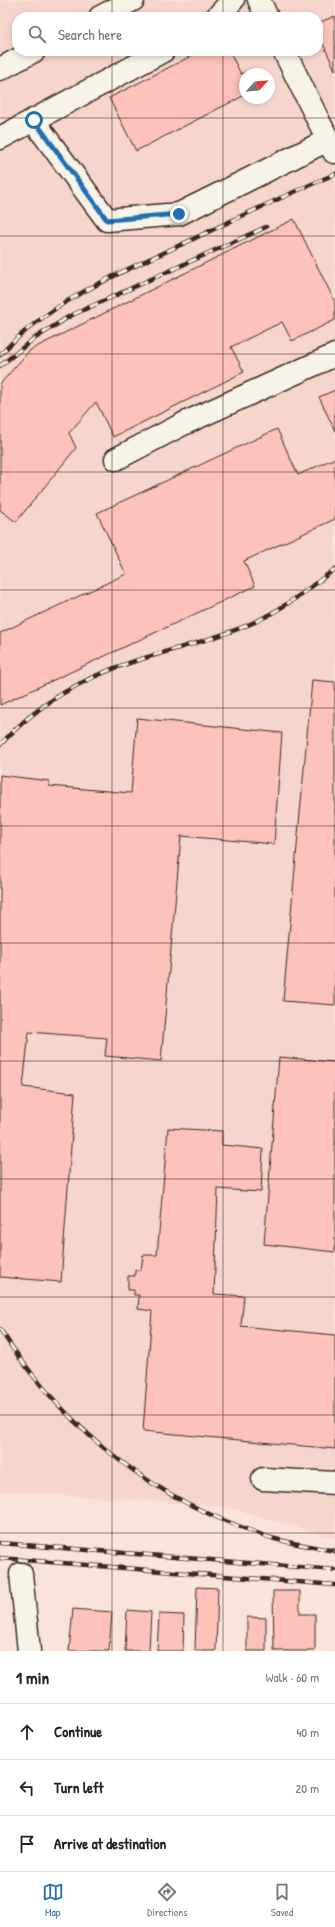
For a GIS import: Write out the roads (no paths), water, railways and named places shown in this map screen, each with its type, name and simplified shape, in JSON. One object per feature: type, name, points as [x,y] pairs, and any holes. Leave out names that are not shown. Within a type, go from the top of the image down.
[{"type":"street","points":[[110,12],[133,0]]},
{"type":"street","points":[[222,12],[233,0]]},
{"type":"street","points":[[259,0],[265,12]]},
{"type":"street","points":[[0,69],[25,56]]},
{"type":"street","points":[[0,138],[154,56]]},
{"type":"street","points":[[34,120],[107,220],[179,214],[332,146],[287,56]]},
{"type":"street","points":[[116,459],[190,421],[335,355]]},
{"type":"street","points":[[264,1478],[335,1483]]},
{"type":"street","points":[[21,1574],[29,1651]]},
{"type":"railway","points":[[0,355],[42,318],[88,289],[138,264],[335,174]]},
{"type":"railway","points":[[0,366],[32,340],[70,316],[266,227]]},
{"type":"railway","points":[[0,745],[29,717],[45,705],[79,684],[97,675],[135,661],[220,635],[260,620],[293,600],[335,569]]},
{"type":"railway","points":[[0,1329],[23,1362],[48,1393],[104,1448],[135,1472],[204,1512],[241,1527],[275,1539],[335,1551]]},
{"type":"railway","points":[[0,1543],[335,1570]]},
{"type":"railway","points":[[0,1558],[335,1585]]}]
